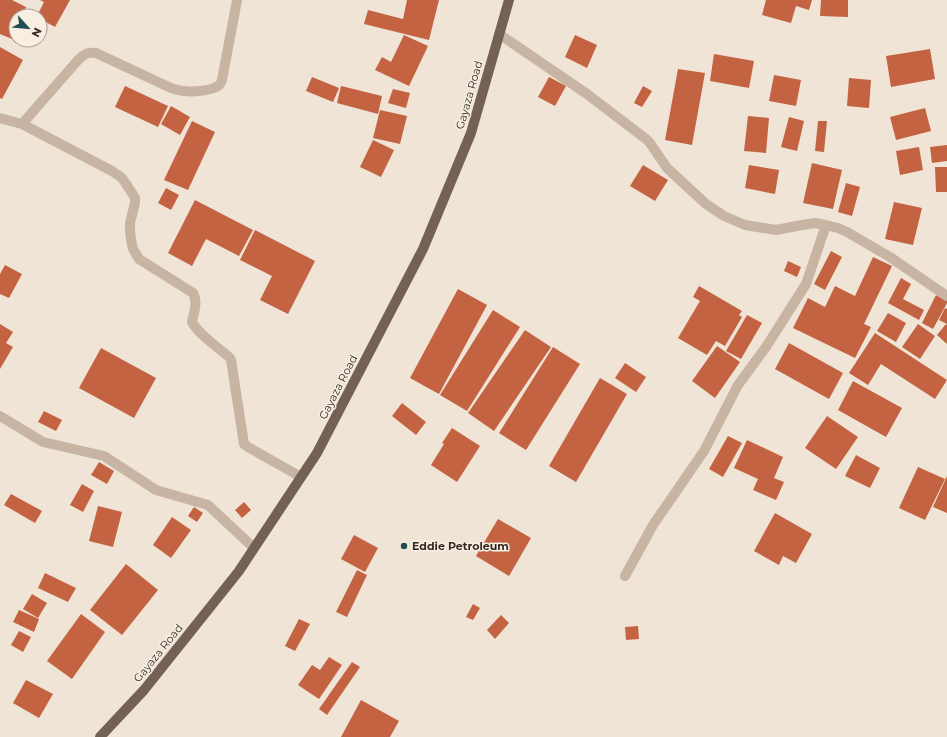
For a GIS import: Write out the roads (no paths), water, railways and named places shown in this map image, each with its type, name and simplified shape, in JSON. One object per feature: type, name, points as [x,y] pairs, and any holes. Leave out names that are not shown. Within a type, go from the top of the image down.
[{"type":"main road","name":"Gayaza Road","points":[[100,737],[144,690],[239,571],[317,453],[423,249],[471,133],[509,0]]},
{"type":"street","points":[[22,124],[79,59],[91,52],[171,88],[183,91],[196,91],[215,88],[222,80],[237,0]]},
{"type":"street","points":[[499,34],[587,94],[646,139],[667,168],[706,204],[724,216],[745,225],[776,230],[814,223],[826,225],[847,232],[890,257],[947,296]]},
{"type":"street","points":[[0,118],[22,124],[112,171],[122,178],[135,198],[130,223],[133,249],[139,259],[193,293],[196,306],[192,322],[200,332],[231,360],[244,444],[302,476]]},
{"type":"street","points":[[625,576],[653,525],[704,451],[738,385],[766,347],[806,284],[826,225]]},
{"type":"street","points":[[0,416],[43,442],[104,456],[156,490],[208,505],[254,548]]},
{"type":"place","name":"Eddie Petroleum","points":[[404,546]]}]
